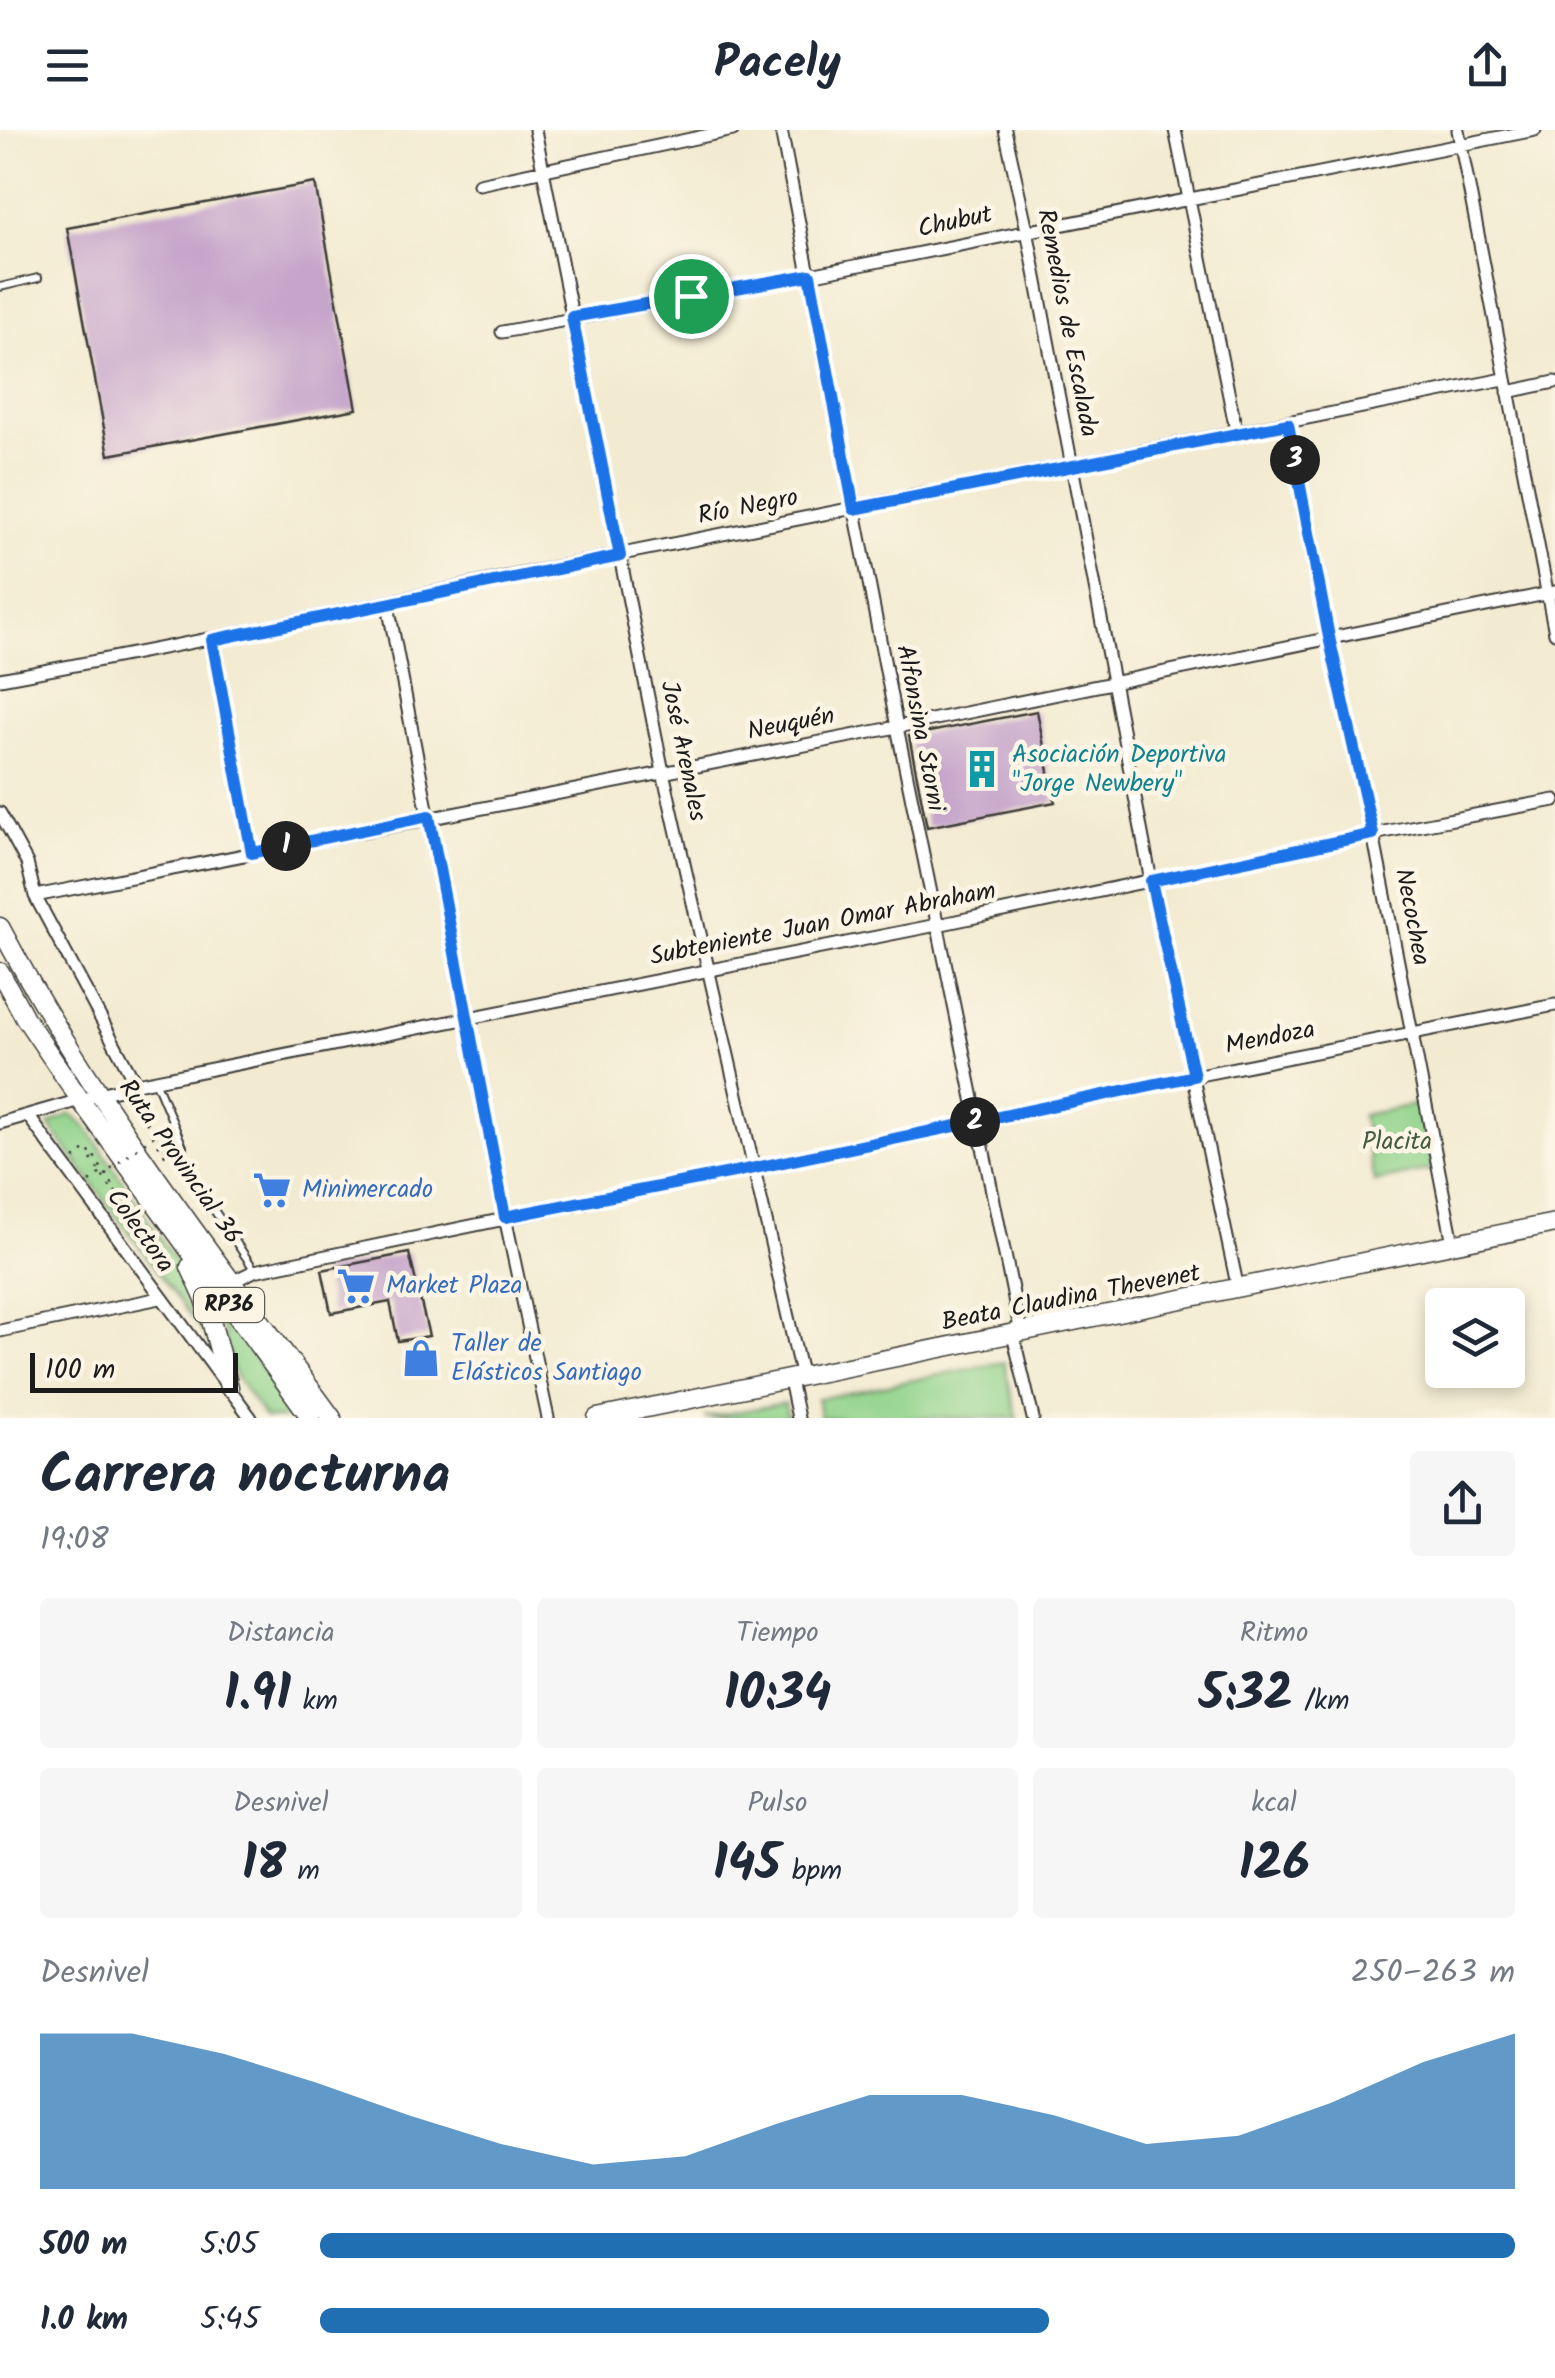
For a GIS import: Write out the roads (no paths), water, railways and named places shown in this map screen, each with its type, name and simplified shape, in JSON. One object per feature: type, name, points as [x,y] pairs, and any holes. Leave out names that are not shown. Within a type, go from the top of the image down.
[{"type":"main road","name":"Ruta Provincial 36","points":[[0,927],[42,1005],[101,1093],[332,1418]]},
{"type":"main road","name":"Ruta Provincial 36","points":[[0,972],[25,1018],[81,1101],[311,1418]]},
{"type":"main road","points":[[147,1193],[202,1292],[229,1388]]},
{"type":"main road","name":"Beata Claudina Thevenet","points":[[596,1418],[1555,1223]]},
{"type":"street","name":"José Arenales","points":[[535,130],[663,772],[755,1168],[796,1379],[798,1418]]},
{"type":"street","points":[[479,184],[733,130]]},
{"type":"street","name":"Alfonsina Storni","points":[[781,130],[897,727],[979,1121],[1033,1418]]},
{"type":"street","name":"Remedios de Escalada","points":[[1005,130],[1151,881],[1238,1289]]},
{"type":"street","points":[[1175,130],[1237,435]]},
{"type":"street","points":[[1458,130],[1555,633]]},
{"type":"street","name":"Chubut","points":[[502,332],[810,275],[1535,130]]},
{"type":"street","name":"Río Negro","points":[[0,679],[1288,424],[1506,386],[1555,382]]},
{"type":"street","name":"Necochea","points":[[1288,424],[1452,1243]]},
{"type":"street","name":"Neuquén","points":[[35,896],[897,727],[1550,593]]},
{"type":"street","points":[[388,605],[505,1217],[548,1418]]},
{"type":"street","points":[[212,640],[252,853]]},
{"type":"street","name":"Subteniente Juan Omar Abraham","points":[[0,1124],[131,1085],[1555,800]]},
{"type":"street","points":[[0,813],[27,864],[35,896],[131,1085]]},
{"type":"street","name":"Mendoza","points":[[232,1282],[254,1270],[505,1217],[1555,1005]]},
{"type":"street","name":"Colectora","points":[[29,1118],[252,1418]]},
{"type":"street","points":[[0,1331],[160,1298]]},
{"type":"lane","points":[[0,287],[38,278]]},
{"type":"lane","points":[[155,1080],[184,1150],[182,1163],[254,1270]]},
{"type":"place","name":"Asociación Deportiva \"Jorge Newbery\"","points":[[982,769]]},
{"type":"place","name":"Minimercado","points":[[272,1190]]},
{"type":"place","name":"Market Plaza","points":[[356,1286]]},
{"type":"place","name":"Taller de Elásticos Santiago","points":[[421,1358]]},
{"type":"park label","name":"Placita","points":[[1397,1142]]}]
